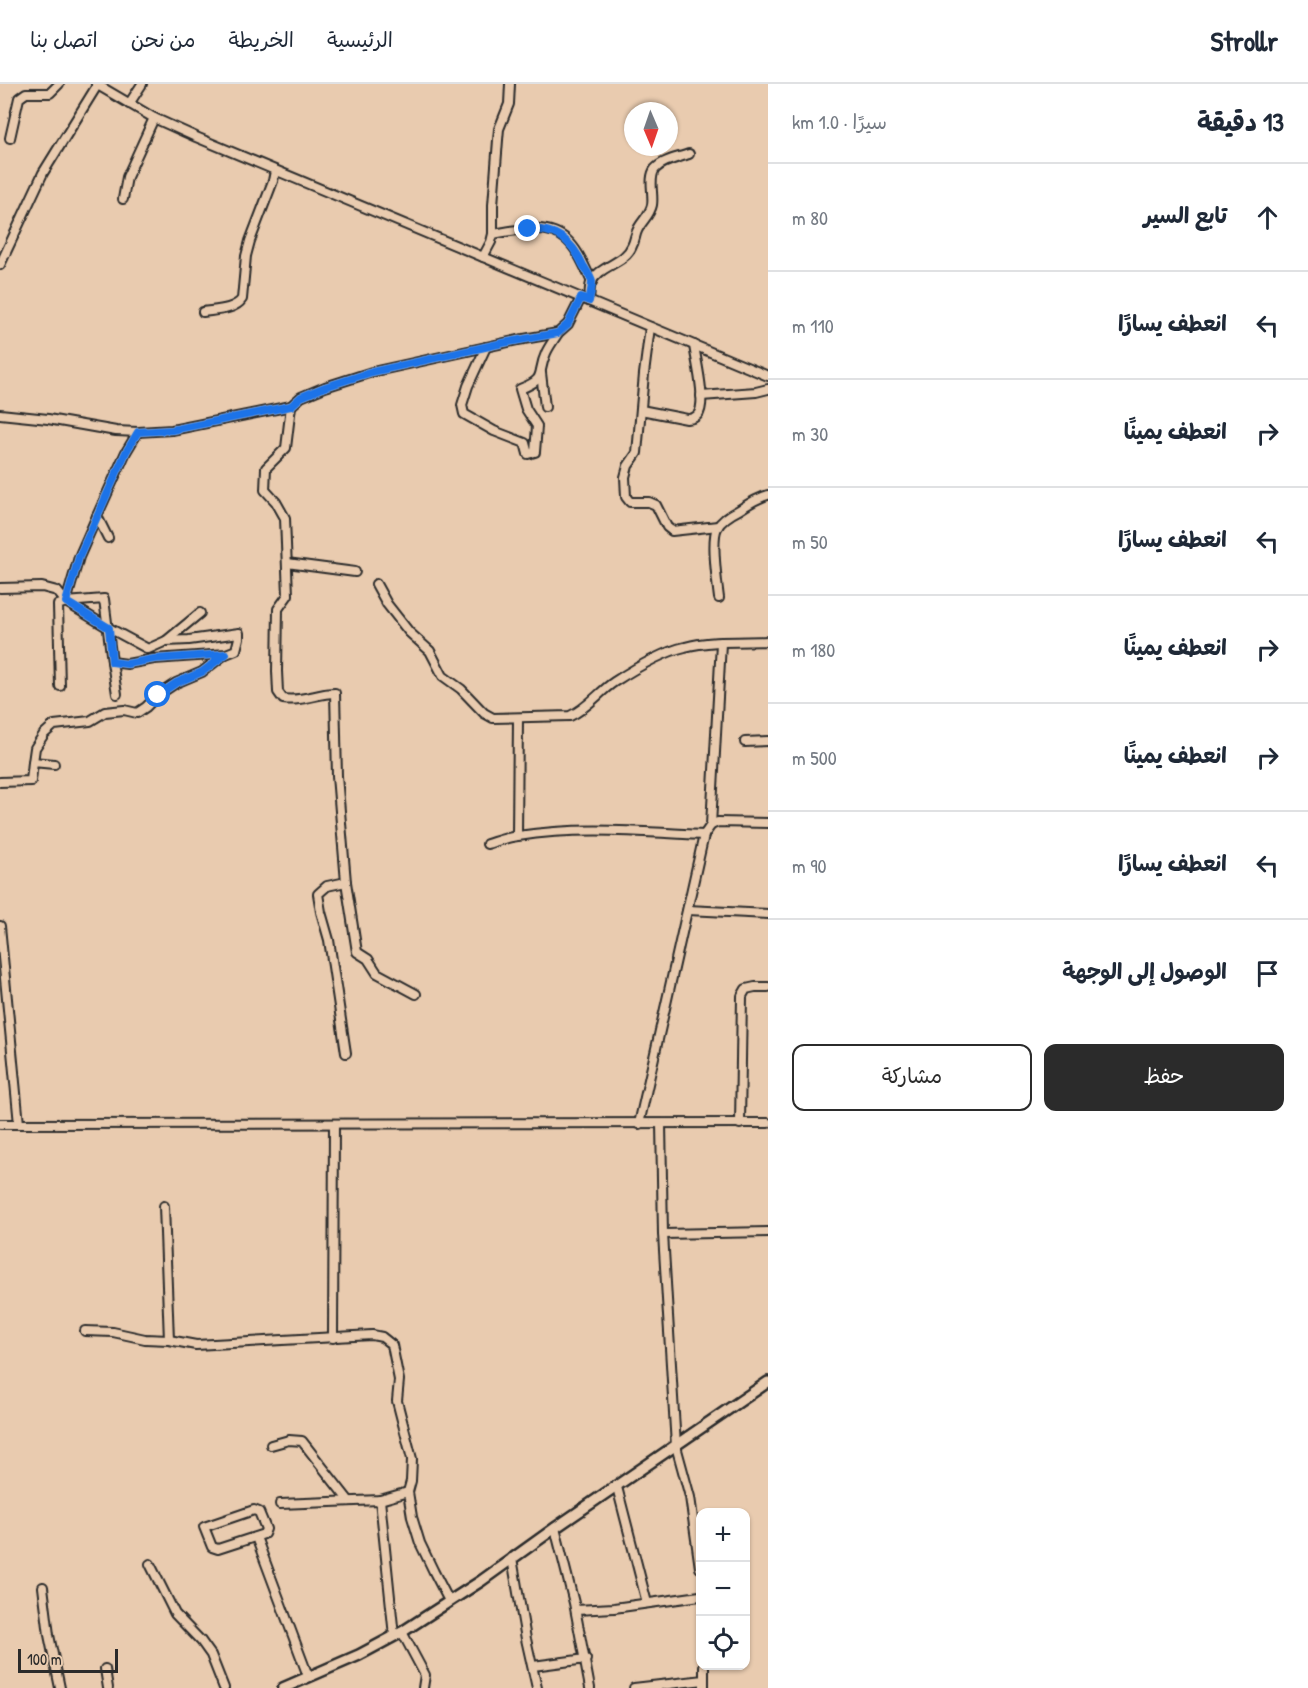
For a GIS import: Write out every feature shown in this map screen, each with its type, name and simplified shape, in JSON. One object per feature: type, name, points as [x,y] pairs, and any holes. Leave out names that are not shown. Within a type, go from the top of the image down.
[{"type":"street","points":[[10,138],[19,98],[26,93],[50,93],[59,84]]},
{"type":"street","points":[[0,265],[43,173],[98,84],[154,118],[768,376]]},
{"type":"street","points":[[129,104],[142,84]]},
{"type":"street","points":[[483,257],[493,234],[494,183],[499,129],[508,108],[510,84]]},
{"type":"street","points":[[123,200],[127,177],[154,118]]},
{"type":"street","points":[[486,346],[468,386],[462,405],[464,414],[494,431],[525,443],[528,454],[535,452],[537,426],[526,409],[520,389],[534,384],[541,373],[545,355],[558,333],[568,324],[585,299],[592,282],[603,270],[621,260],[629,252],[637,229],[651,210],[652,176],[655,170],[663,163],[689,154]]},
{"type":"street","points":[[203,312],[232,307],[242,299],[246,256],[276,171]]},
{"type":"street","points":[[493,234],[542,229],[567,239],[579,256],[592,282]]},
{"type":"street","points":[[650,327],[637,453],[628,466],[625,477],[627,500],[656,505],[667,527],[672,531],[718,526]]},
{"type":"street","points":[[0,414],[48,419],[116,431],[172,430],[291,406],[301,397],[325,387],[392,368],[486,346],[558,333]]},
{"type":"street","points":[[641,410],[687,419],[698,416],[701,396],[694,345]]},
{"type":"street","points":[[541,373],[546,408]]},
{"type":"street","points":[[701,396],[768,389]]},
{"type":"street","points":[[291,406],[286,448],[266,468],[266,490],[285,518],[288,595],[278,609],[278,692],[283,699],[296,701],[335,693],[345,882],[357,952],[368,959],[377,973],[416,994]]},
{"type":"street","points":[[66,602],[79,557],[126,452],[138,432]]},
{"type":"street","points":[[719,598],[715,554],[715,533],[718,526],[739,509],[768,495]]},
{"type":"street","points":[[98,516],[108,538]]},
{"type":"street","points":[[287,563],[355,572]]},
{"type":"street","points":[[376,584],[387,604],[409,633],[430,651],[443,676],[461,689],[484,714],[492,718],[570,716],[581,710],[617,680],[661,656],[685,647],[768,641]]},
{"type":"street","points":[[0,588],[42,587],[57,591],[66,602],[148,649],[166,641],[200,613]]},
{"type":"street","points":[[60,686],[58,605],[66,602],[104,600],[117,694]]},
{"type":"street","points":[[0,782],[31,781],[35,748],[44,734],[54,725],[90,721],[105,712],[124,710],[137,713],[176,683],[202,672],[226,654],[236,650],[239,633],[166,641]]},
{"type":"street","points":[[711,825],[721,643]]},
{"type":"street","points":[[112,662],[127,664],[154,659],[226,654]]},
{"type":"street","points":[[517,836],[518,718]]},
{"type":"street","points":[[745,742],[768,741]]},
{"type":"street","points":[[33,762],[54,764]]},
{"type":"street","points":[[639,1124],[704,834],[711,825],[718,822],[768,823]]},
{"type":"street","points":[[487,844],[517,836],[613,830],[704,834]]},
{"type":"street","points":[[345,882],[327,886],[318,894],[329,940],[346,1053]]},
{"type":"street","points":[[688,910],[768,914]]},
{"type":"street","points":[[0,926],[19,1124]]},
{"type":"street","points":[[740,1124],[741,996],[746,989],[768,987]]},
{"type":"street","points":[[0,1124],[768,1123]]},
{"type":"street","points":[[333,1338],[334,1124]]},
{"type":"street","points":[[661,1124],[663,1234],[676,1446],[690,1497],[699,1562]]},
{"type":"street","points":[[164,1206],[169,1340]]},
{"type":"street","points":[[663,1234],[768,1232]]},
{"type":"street","points":[[86,1331],[113,1332],[145,1339],[169,1340],[196,1345],[372,1335],[382,1337],[392,1345],[399,1380],[397,1401],[412,1459],[408,1492],[412,1517],[420,1543],[450,1601]]},
{"type":"street","points":[[283,1688],[304,1682],[398,1634],[450,1601],[768,1383]]},
{"type":"street","points":[[271,1444],[289,1440],[302,1441],[349,1501]]},
{"type":"street","points":[[617,1487],[647,1603]]},
{"type":"street","points":[[280,1504],[380,1500],[408,1492]]},
{"type":"street","points":[[380,1500],[398,1634],[425,1675],[423,1688]]},
{"type":"street","points":[[256,1510],[266,1529],[264,1533],[256,1537],[218,1550],[212,1548],[204,1527],[256,1510]]},
{"type":"street","points":[[555,1528],[576,1610],[590,1688]]},
{"type":"street","points":[[256,1537],[304,1682]]},
{"type":"street","points":[[512,1558],[537,1688]]},
{"type":"street","points":[[150,1564],[175,1614],[211,1655],[224,1688]]},
{"type":"street","points":[[43,1587],[49,1635],[60,1688]]},
{"type":"street","points":[[576,1610],[614,1608],[696,1597]]},
{"type":"street","points":[[533,1666],[586,1659]]},
{"type":"street","points":[[105,1669],[108,1688]]},
{"type":"street","points":[[634,1688],[704,1684]]},
{"type":"route","points":[[158,695],[176,683],[202,672],[226,654],[154,659],[127,664],[112,662],[109,628],[66,602],[79,557],[126,452],[138,432],[172,430],[291,406],[301,397],[372,372],[558,333],[568,324],[581,298],[589,301],[592,282],[579,256],[567,239],[542,229],[528,229]]}]
